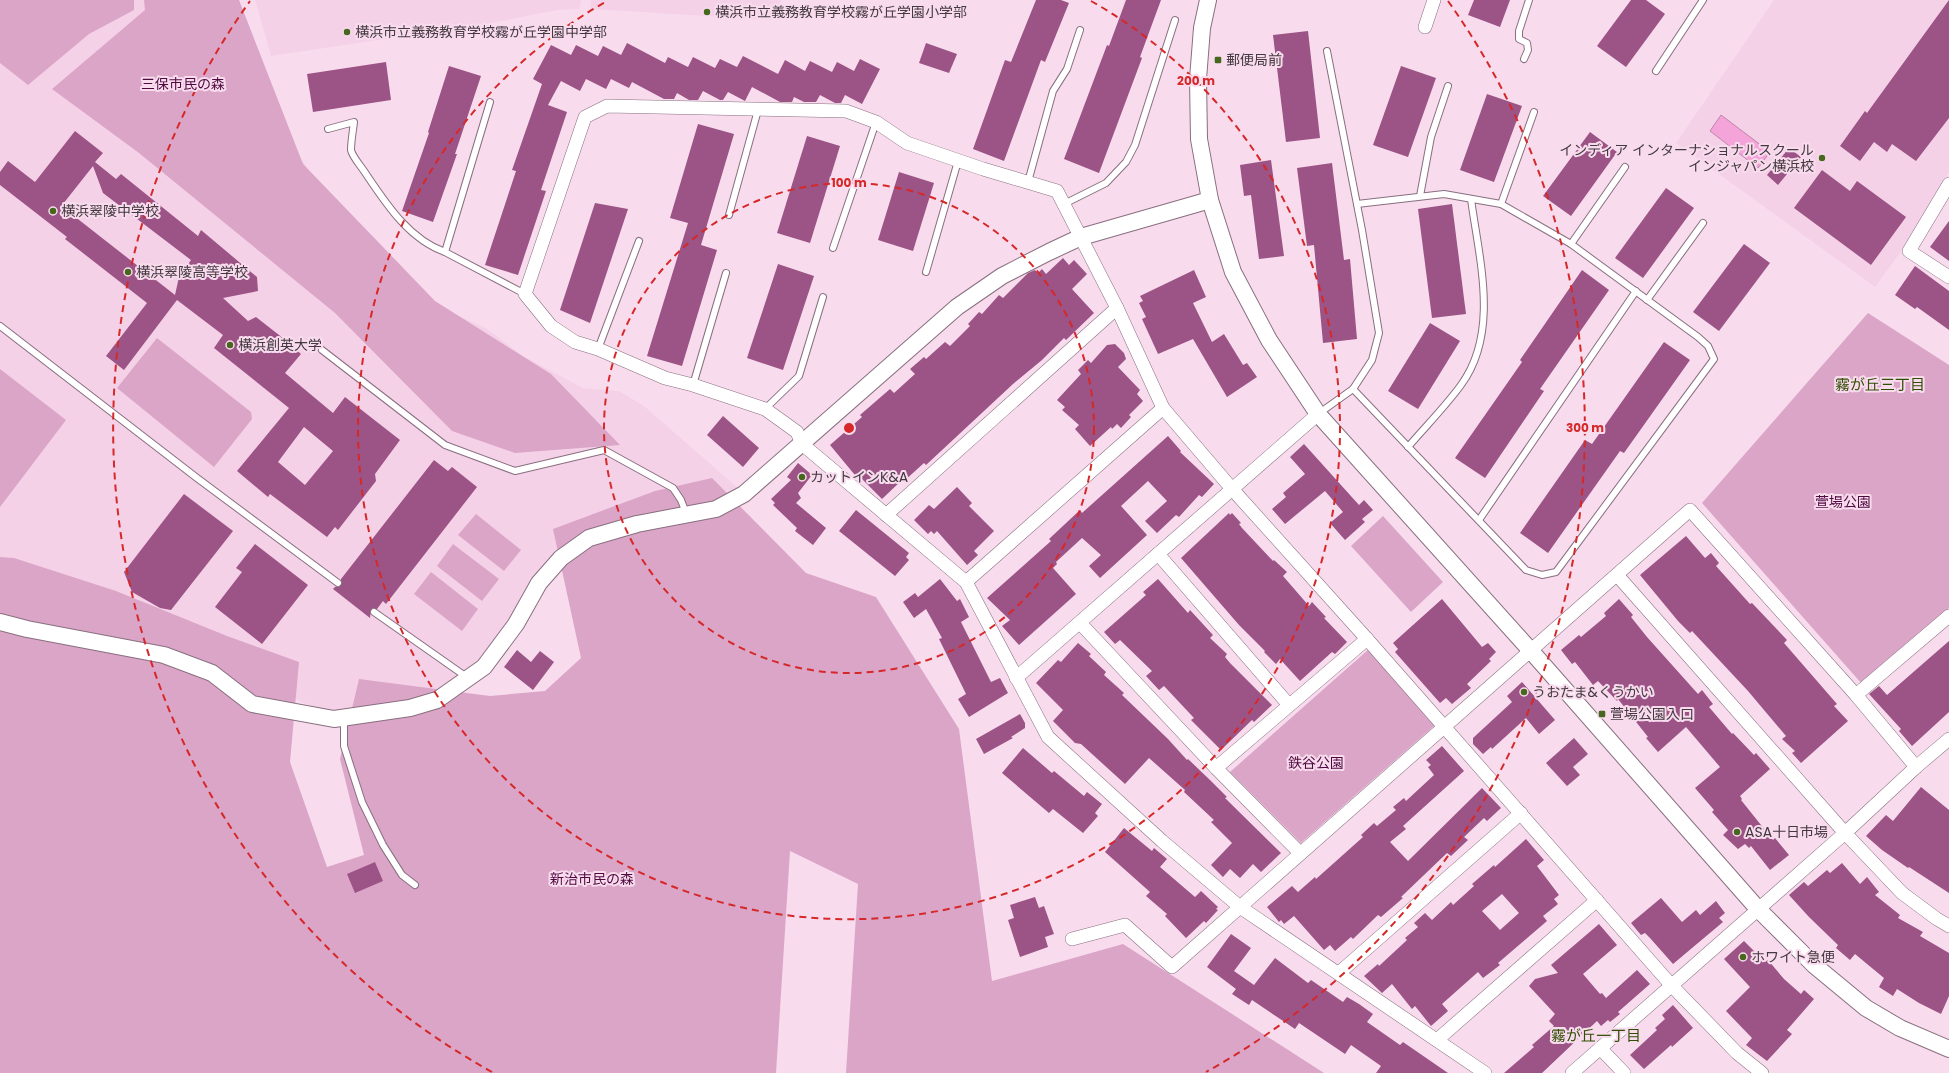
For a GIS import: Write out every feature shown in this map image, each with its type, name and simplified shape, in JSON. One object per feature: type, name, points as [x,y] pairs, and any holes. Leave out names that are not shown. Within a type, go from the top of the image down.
[{"type":"street","points":[[1208,0],[1202,28],[1198,79],[1199,139],[1210,200],[1233,272],[1268,340],[1318,414],[1531,650],[1758,909],[1814,965],[1866,1008],[1900,1028],[1949,1049]]},
{"type":"street","points":[[1425,27],[1434,0]]},
{"type":"street","points":[[1486,1073],[1339,972],[1240,907],[1162,841],[1048,737],[966,582],[802,444],[797,432],[766,408],[693,385],[665,378],[598,349],[575,342],[552,326],[525,294],[585,116],[607,106],[846,111],[876,122],[907,143],[958,161],[1057,191],[1117,308],[1163,408],[1233,490],[1367,639],[1672,986],[1737,1053],[1762,1073]]},
{"type":"street","points":[[1949,184],[1909,251],[1949,277]]},
{"type":"street","points":[[0,622],[27,629],[164,655],[212,673],[252,704],[334,719],[410,708],[437,700],[484,667],[516,624],[539,583],[561,558],[589,538],[637,524],[686,513],[716,509],[744,494],[957,307],[1002,276],[1081,237],[1210,200]]},
{"type":"street","points":[[886,515],[1117,308]]},
{"type":"street","points":[[966,582],[1163,408]]},
{"type":"street","points":[[1016,678],[1080,624],[1318,414]]},
{"type":"street","points":[[1072,939],[1125,925],[1172,966],[1690,510],[1856,695],[1916,767]]},
{"type":"street","points":[[1158,554],[1288,705]]},
{"type":"street","points":[[1617,574],[1845,833],[1902,893],[1949,926]]},
{"type":"street","points":[[1856,695],[1949,616]]},
{"type":"street","points":[[1080,624],[1216,768],[1300,853]]},
{"type":"street","points":[[1216,768],[1367,639]]},
{"type":"street","points":[[1572,1073],[1845,833],[1916,767],[1949,739]]},
{"type":"street","points":[[1339,972],[1521,813]]},
{"type":"street","points":[[1437,1040],[1597,900]]},
{"type":"street","points":[[1600,1048],[1624,1073]]},
{"type":"lane","points":[[1524,59],[1528,50],[1527,43],[1519,39],[1519,31],[1529,0]]},
{"type":"lane","points":[[1656,71],[1704,0]]},
{"type":"lane","points":[[1064,204],[1106,183],[1126,162],[1135,145],[1175,20]]},
{"type":"lane","points":[[1028,182],[1053,91],[1067,69],[1080,30]]},
{"type":"lane","points":[[1318,414],[1353,389],[1372,360],[1379,333],[1357,204],[1326,51]]},
{"type":"lane","points":[[1420,196],[1431,137],[1448,86]]},
{"type":"lane","points":[[445,252],[490,102]]},
{"type":"lane","points":[[729,215],[758,110]]},
{"type":"lane","points":[[1501,204],[1534,112]]},
{"type":"lane","points":[[328,129],[354,122],[351,152],[393,212],[414,234],[431,247],[445,252],[525,294]]},
{"type":"lane","points":[[833,248],[876,122]]},
{"type":"lane","points":[[926,272],[958,161]]},
{"type":"lane","points":[[1571,244],[1625,167]]},
{"type":"lane","points":[[1353,389],[1526,570],[1542,575],[1556,572],[1714,359],[1708,346],[1698,337],[1636,291],[1571,244],[1501,204],[1444,194],[1357,204]]},
{"type":"lane","points":[[1408,447],[1462,384],[1476,359],[1484,324],[1485,305],[1471,199]]},
{"type":"lane","points":[[1647,300],[1703,223]]},
{"type":"lane","points":[[598,349],[638,241]]},
{"type":"lane","points":[[693,385],[726,273]]},
{"type":"lane","points":[[1479,520],[1636,291]]},
{"type":"lane","points":[[766,408],[799,376],[823,297]]},
{"type":"lane","points":[[0,326],[197,478],[338,583]]},
{"type":"lane","points":[[322,350],[445,445],[515,471],[604,450],[673,488],[681,500],[686,513]]},
{"type":"lane","points":[[374,612],[468,679]]},
{"type":"lane","points":[[344,717],[344,746],[362,802],[383,845],[402,875],[415,885]]},
{"type":"shaded area","points":[[0,0],[233,0],[284,131],[353,241],[415,297],[486,328],[523,356],[583,388],[619,391],[644,406],[738,488],[728,496],[579,534],[487,654],[444,691],[377,706],[327,712],[301,702],[229,655],[0,610]]},
{"type":"shaded area","name":"横浜市立義務教育学校霧が丘学園中学部","points":[[255,0],[581,0],[580,9],[558,10],[492,23],[271,56]]},
{"type":"shaded area","name":"横浜市立義務教育学校霧が丘学園小学部","points":[[591,0],[781,0],[774,20],[590,9]]},
{"type":"shaded area","name":"インディア インターナショナルスクール インジャパン横浜校","points":[[1774,0],[1949,0],[1949,172],[1905,246],[1875,287],[1676,143]]},
{"type":"shaded area","points":[[1721,115],[1770,152],[1758,168],[1710,131]]},
{"type":"green space","points":[[0,0],[134,0],[134,10],[89,34],[28,85],[0,63]]},
{"type":"green space","name":"三保市民の森","points":[[144,0],[239,0],[303,164],[435,301],[551,374],[620,445],[515,453],[452,431],[335,313],[139,153],[52,89],[145,10]]},
{"type":"green space","name":"萱場公園","points":[[1868,313],[1949,365],[1949,608],[1862,684],[1702,503]]},
{"type":"green space","points":[[157,338],[251,412],[252,419],[214,467],[117,388]]},
{"type":"green space","points":[[0,369],[66,420],[0,507]]},
{"type":"green space","name":"新治市民の森","points":[[712,478],[806,573],[876,597],[959,729],[992,981],[1123,944],[1324,1073],[846,1073],[858,884],[790,851],[776,1073],[0,1073],[0,557],[14,558],[116,591],[227,636],[299,662],[290,762],[327,867],[364,855],[340,759],[359,679],[490,696],[545,691],[581,658],[553,529],[655,491]]},
{"type":"green space","points":[[476,514],[521,550],[504,571],[458,535]]},
{"type":"green space","points":[[1383,516],[1443,582],[1411,612],[1351,546]]},
{"type":"green space","points":[[453,544],[499,579],[482,601],[437,566]]},
{"type":"green space","points":[[431,572],[478,609],[462,631],[414,594]]},
{"type":"green space","name":"鉄谷公園","points":[[1369,649],[1435,725],[1301,843],[1230,772]]},
{"type":"building","points":[[1036,0],[1061,0],[1069,3],[1045,62],[1041,60],[1004,161],[973,149],[1005,60],[1011,62]]},
{"type":"building","points":[[1126,0],[1161,0],[1140,57],[1142,58],[1099,173],[1064,159],[1107,45],[1109,46]]},
{"type":"building","points":[[1474,0],[1510,0],[1500,27],[1468,15]]},
{"type":"building","points":[[1631,0],[1646,0],[1665,14],[1626,67],[1597,46]]},
{"type":"building","points":[[1949,0],[1949,118],[1916,161],[1892,144],[1887,152],[1874,142],[1860,161],[1840,146],[1865,111],[1867,113]]},
{"type":"building","points":[[1308,31],[1320,138],[1286,142],[1273,35]]},
{"type":"building","points":[[627,43],[665,63],[668,57],[688,67],[693,57],[715,68],[720,59],[737,67],[743,56],[778,74],[785,60],[805,71],[810,61],[832,72],[837,62],[854,71],[860,59],[880,69],[862,104],[845,95],[841,103],[835,103],[820,95],[816,102],[804,102],[794,97],[792,102],[780,102],[752,87],[745,101],[728,92],[723,100],[720,100],[703,91],[698,100],[689,100],[677,93],[674,99],[664,99],[632,82],[629,88],[611,79],[606,89],[586,79],[580,91],[561,81],[548,105],[567,112],[541,190],[546,191],[518,275],[485,265],[516,171],[512,170],[542,84],[533,79],[551,45],[571,55],[576,45],[598,56],[603,46],[621,55]]},
{"type":"building","points":[[926,43],[957,54],[949,73],[919,63]]},
{"type":"building","points":[[386,62],[391,100],[313,112],[307,74]]},
{"type":"building","points":[[449,66],[481,76],[455,154],[457,154],[433,222],[402,211],[429,133],[428,132]]},
{"type":"building","points":[[1401,66],[1436,78],[1408,157],[1373,145]]},
{"type":"building","points":[[1487,94],[1522,106],[1494,182],[1460,170]]},
{"type":"building","points":[[698,124],[734,134],[701,245],[717,250],[682,366],[647,356],[688,223],[670,218]]},
{"type":"building","points":[[75,131],[103,153],[95,162],[116,179],[121,174],[198,236],[201,230],[257,277],[258,291],[223,298],[248,321],[256,317],[301,354],[285,373],[333,413],[345,397],[400,440],[375,474],[376,481],[338,530],[335,527],[327,537],[270,494],[268,497],[237,471],[289,408],[214,348],[223,335],[177,300],[124,370],[106,356],[147,303],[65,239],[67,237],[0,185],[0,172],[8,161],[35,182]],"holes":[[[93,166],[103,193],[191,260],[179,277],[175,295],[74,216],[76,214],[63,204]],[[304,427],[333,451],[305,485],[278,462]]]},
{"type":"building","points":[[1590,132],[1617,152],[1571,216],[1543,196]]},
{"type":"building","points":[[807,136],[840,146],[810,243],[777,233]]},
{"type":"building","points":[[1789,148],[1801,157],[1778,185],[1767,175]]},
{"type":"building","points":[[1271,160],[1284,256],[1259,259],[1251,195],[1244,196],[1240,165]]},
{"type":"building","points":[[1332,163],[1344,260],[1350,259],[1357,339],[1323,343],[1314,245],[1307,246],[1297,168]]},
{"type":"building","points":[[1822,170],[1850,191],[1857,181],[1906,217],[1871,265],[1794,208]]},
{"type":"building","points":[[899,172],[934,183],[913,251],[878,240]]},
{"type":"building","points":[[1666,188],[1694,208],[1643,278],[1615,258]]},
{"type":"building","points":[[595,203],[628,209],[590,323],[560,310]]},
{"type":"building","points":[[1452,204],[1466,314],[1432,318],[1418,209]]},
{"type":"building","points":[[1949,221],[1949,261],[1930,247]]},
{"type":"building","points":[[1744,244],[1770,263],[1719,331],[1693,312]]},
{"type":"building","points":[[1063,258],[1069,265],[1074,260],[1087,274],[1072,289],[1094,313],[1066,340],[1064,338],[1042,360],[1013,384],[926,465],[924,463],[903,482],[902,480],[882,499],[861,478],[859,480],[830,445],[862,417],[860,415],[890,389],[894,393],[915,374],[910,369],[924,357],[926,359],[945,342],[950,346],[970,326],[968,324],[979,312],[982,314],[999,295],[1003,298],[1028,273],[1035,270],[1038,273],[1042,269],[1046,274]]},
{"type":"building","points":[[778,264],[814,276],[783,370],[747,358]]},
{"type":"building","points":[[1915,266],[1949,291],[1949,330],[1917,307],[1915,309],[1895,295]]},
{"type":"building","points":[[1194,270],[1206,297],[1193,303],[1212,342],[1224,334],[1243,365],[1247,363],[1257,377],[1227,397],[1193,339],[1158,354],[1142,319],[1146,317],[1139,303],[1143,301],[1140,296]]},
{"type":"building","points":[[1582,270],[1609,290],[1540,389],[1544,391],[1485,478],[1455,458],[1522,362],[1520,360]]},
{"type":"building","points":[[1430,323],[1460,341],[1418,409],[1388,391]]},
{"type":"building","points":[[1664,342],[1690,360],[1624,453],[1620,451],[1548,553],[1520,533],[1585,440],[1592,444]]},
{"type":"building","points":[[1115,344],[1124,353],[1126,359],[1118,367],[1140,390],[1137,394],[1143,401],[1129,415],[1131,417],[1121,428],[1117,424],[1112,429],[1111,427],[1090,446],[1075,429],[1079,425],[1062,410],[1065,407],[1057,400],[1081,374],[1078,370],[1088,360],[1091,363],[1107,345]]},
{"type":"building","points":[[723,416],[759,448],[743,467],[707,435]]},
{"type":"building","points":[[1168,436],[1181,451],[1180,452],[1214,484],[1202,497],[1199,495],[1179,517],[1176,515],[1157,533],[1145,521],[1167,501],[1148,481],[1121,506],[1147,535],[1100,578],[1089,566],[1101,555],[1082,538],[1056,562],[1057,564],[1053,568],[1076,594],[1019,645],[1002,626],[1010,620],[987,598],[1051,541],[1049,539],[1080,510],[1082,513]]},
{"type":"building","points":[[1304,444],[1359,505],[1364,500],[1373,510],[1362,519],[1365,522],[1345,540],[1330,523],[1343,512],[1325,491],[1285,524],[1272,509],[1286,497],[1283,493],[1305,474],[1290,457]]},
{"type":"building","points":[[434,460],[448,471],[452,467],[477,487],[386,604],[383,601],[377,609],[371,609],[370,618],[333,589],[341,586],[341,579]]},
{"type":"building","points":[[798,463],[812,475],[798,493],[801,498],[796,503],[826,528],[813,545],[795,531],[797,528],[773,505],[775,503],[771,499],[791,480],[787,477]]},
{"type":"building","points":[[957,487],[972,503],[969,506],[994,531],[974,551],[978,555],[967,565],[937,531],[934,534],[931,531],[928,534],[914,520],[929,505],[934,509]]},
{"type":"building","points":[[184,494],[233,531],[171,610],[160,608],[132,592],[124,572]]},
{"type":"building","points":[[856,510],[909,553],[906,557],[909,560],[895,576],[839,531]]},
{"type":"building","points":[[1229,513],[1230,515],[1232,513],[1241,523],[1239,524],[1242,528],[1273,561],[1274,560],[1287,572],[1283,576],[1309,606],[1312,602],[1326,617],[1324,618],[1347,642],[1335,654],[1332,652],[1300,681],[1280,659],[1276,664],[1264,652],[1265,651],[1239,625],[1181,558]]},
{"type":"building","points":[[1686,536],[1705,558],[1711,553],[1719,563],[1716,566],[1750,604],[1752,603],[1787,640],[1784,643],[1837,704],[1834,706],[1848,721],[1801,763],[1792,753],[1795,751],[1782,739],[1786,736],[1748,691],[1692,631],[1690,633],[1678,621],[1640,575]]},
{"type":"building","points":[[255,544],[308,585],[262,644],[215,607],[242,572],[236,568]]},
{"type":"building","points":[[940,579],[957,601],[960,599],[969,617],[961,622],[991,682],[1000,678],[1008,693],[969,717],[958,699],[966,694],[939,639],[942,638],[926,609],[914,618],[903,602],[915,593],[918,597]]},
{"type":"building","points":[[1158,579],[1188,613],[1190,610],[1213,635],[1210,638],[1227,654],[1225,657],[1230,663],[1272,705],[1254,722],[1252,720],[1221,750],[1191,720],[1194,718],[1164,686],[1159,690],[1146,676],[1152,671],[1120,640],[1115,644],[1104,632],[1146,595],[1143,592]]},
{"type":"building","points":[[1442,599],[1482,647],[1488,643],[1496,652],[1489,659],[1491,661],[1467,684],[1471,688],[1452,704],[1446,698],[1440,703],[1395,652],[1398,649],[1393,643]]},
{"type":"building","points":[[1619,599],[1633,615],[1631,617],[1647,637],[1698,694],[1702,690],[1713,704],[1709,707],[1732,734],[1733,733],[1754,755],[1756,753],[1770,769],[1740,796],[1742,799],[1741,800],[1773,840],[1775,838],[1789,855],[1770,870],[1751,846],[1749,848],[1745,844],[1738,849],[1723,835],[1728,830],[1712,812],[1714,810],[1695,788],[1720,767],[1686,727],[1658,752],[1618,699],[1617,701],[1598,681],[1593,685],[1575,662],[1572,664],[1561,650],[1579,635],[1581,637],[1606,616],[1604,613]]},
{"type":"building","points":[[1949,641],[1949,712],[1912,746],[1899,731],[1901,729],[1869,694],[1879,686],[1887,695]]},
{"type":"building","points":[[1078,643],[1091,654],[1089,656],[1106,672],[1104,675],[1124,693],[1122,695],[1168,739],[1187,760],[1188,759],[1210,780],[1227,797],[1225,798],[1281,853],[1261,872],[1253,864],[1240,878],[1230,869],[1223,877],[1211,865],[1232,843],[1211,822],[1214,820],[1184,792],[1185,790],[1149,758],[1125,784],[1081,744],[1075,743],[1053,721],[1063,710],[1036,683],[1058,660],[1061,662]]},
{"type":"building","points":[[517,650],[531,662],[540,651],[554,662],[533,690],[504,667]]},
{"type":"building","points":[[1522,682],[1555,720],[1539,734],[1526,718],[1492,749],[1491,747],[1483,754],[1473,744],[1473,738],[1512,702],[1507,696]]},
{"type":"building","points":[[1020,714],[1025,723],[1025,728],[1011,737],[1013,738],[984,754],[976,739]]},
{"type":"building","points":[[1574,738],[1588,754],[1573,767],[1580,775],[1567,786],[1546,763]]},
{"type":"building","points":[[1442,746],[1464,771],[1403,826],[1406,829],[1390,842],[1408,861],[1482,788],[1501,808],[1487,821],[1484,818],[1464,837],[1468,840],[1451,856],[1447,853],[1401,897],[1403,898],[1381,917],[1378,915],[1353,939],[1351,937],[1335,951],[1330,945],[1324,950],[1294,916],[1284,924],[1281,920],[1279,922],[1267,907],[1292,886],[1298,892],[1315,877],[1316,879],[1363,837],[1361,835],[1374,823],[1377,826],[1396,810],[1393,807],[1404,798],[1406,801],[1434,775],[1428,767],[1431,765],[1426,760]]},
{"type":"building","points":[[1023,748],[1052,773],[1054,771],[1084,796],[1087,792],[1102,804],[1095,813],[1098,816],[1083,833],[1053,809],[1049,813],[1002,773]]},
{"type":"building","points":[[1921,787],[1949,810],[1949,893],[1909,867],[1908,868],[1882,850],[1866,836],[1886,815],[1893,821]]},
{"type":"building","points":[[1124,828],[1152,851],[1154,848],[1167,859],[1160,867],[1195,897],[1201,891],[1218,907],[1216,909],[1218,910],[1206,923],[1204,921],[1186,938],[1165,916],[1167,914],[1146,896],[1150,892],[1105,852]]},
{"type":"building","points":[[1526,839],[1544,860],[1537,866],[1559,895],[1554,899],[1558,904],[1543,916],[1547,921],[1498,963],[1500,965],[1483,978],[1478,972],[1442,1004],[1448,1011],[1431,1026],[1415,1006],[1412,1009],[1392,984],[1382,993],[1364,976],[1378,964],[1379,966],[1407,940],[1405,938],[1418,927],[1414,923],[1425,913],[1432,920],[1451,902],[1453,905],[1474,886],[1472,884],[1494,865],[1495,867]],"holes":[[[1502,894],[1519,913],[1500,930],[1482,911]]]},
{"type":"building","points":[[375,862],[383,881],[355,893],[347,874]]},
{"type":"building","points":[[1842,863],[1860,884],[1867,877],[1879,892],[1875,895],[1900,915],[1898,918],[1923,932],[1920,936],[1949,953],[1949,996],[1941,1014],[1919,1003],[1897,989],[1893,996],[1879,987],[1884,978],[1855,954],[1850,960],[1836,948],[1838,945],[1789,895],[1804,882],[1808,886],[1827,870],[1830,873]]},
{"type":"building","points":[[1035,897],[1039,908],[1044,906],[1054,934],[1045,937],[1048,947],[1020,957],[1008,920],[1014,918],[1010,905]]},
{"type":"building","points":[[1661,898],[1682,922],[1696,910],[1700,915],[1716,901],[1725,913],[1719,918],[1723,922],[1673,964],[1645,933],[1641,935],[1631,923]]},
{"type":"building","points":[[1599,924],[1617,945],[1583,974],[1600,994],[1602,993],[1606,998],[1637,970],[1650,984],[1618,1012],[1620,1014],[1610,1022],[1608,1020],[1601,1026],[1597,1021],[1542,1073],[1504,1073],[1534,1047],[1532,1045],[1554,1026],[1549,1021],[1555,1014],[1529,986],[1535,979],[1558,973],[1551,965]]},
{"type":"building","points":[[1231,934],[1251,948],[1234,971],[1254,985],[1275,958],[1308,983],[1311,980],[1343,1002],[1347,997],[1359,1004],[1373,1014],[1367,1022],[1400,1045],[1403,1042],[1448,1073],[1376,1073],[1381,1066],[1351,1045],[1345,1054],[1299,1023],[1295,1029],[1252,1000],[1249,1005],[1232,994],[1236,989],[1207,967]]},
{"type":"building","points":[[1744,941],[1765,962],[1768,960],[1784,979],[1801,994],[1804,990],[1814,999],[1787,1030],[1792,1034],[1767,1061],[1746,1045],[1752,1038],[1726,1011],[1750,987],[1724,959]]},
{"type":"building","points":[[1673,1005],[1693,1028],[1644,1069],[1630,1055],[1657,1030],[1655,1028],[1665,1019],[1662,1015]]},
{"type":"place","name":"横浜市立義務教育学校霧が丘学園小学部","points":[[707,12]]},
{"type":"place","name":"横浜市立義務教育学校霧が丘学園中学部","points":[[347,32]]},
{"type":"place","name":"郵便局前","points":[[1218,60]]},
{"type":"place","name":"インディア インターナショナルスクール インジャパン横浜校","points":[[1822,158]]},
{"type":"place","name":"横浜翠陵中学校","points":[[53,211]]},
{"type":"place","name":"横浜翠陵高等学校","points":[[128,272]]},
{"type":"place","name":"横浜創英大学","points":[[230,345]]},
{"type":"place","name":"カットインK&A","points":[[802,477]]},
{"type":"place","name":"うおたま&くうかい","points":[[1524,692]]},
{"type":"place","name":"萱場公園入口","points":[[1602,714]]},
{"type":"place","name":"ASA十日市場","points":[[1737,832]]},
{"type":"place","name":"ホワイト急便","points":[[1743,957]]},
{"type":"district","name":"霧が丘三丁目","points":[[1880,384]]},
{"type":"district","name":"霧が丘一丁目","points":[[1596,1035]]}]
